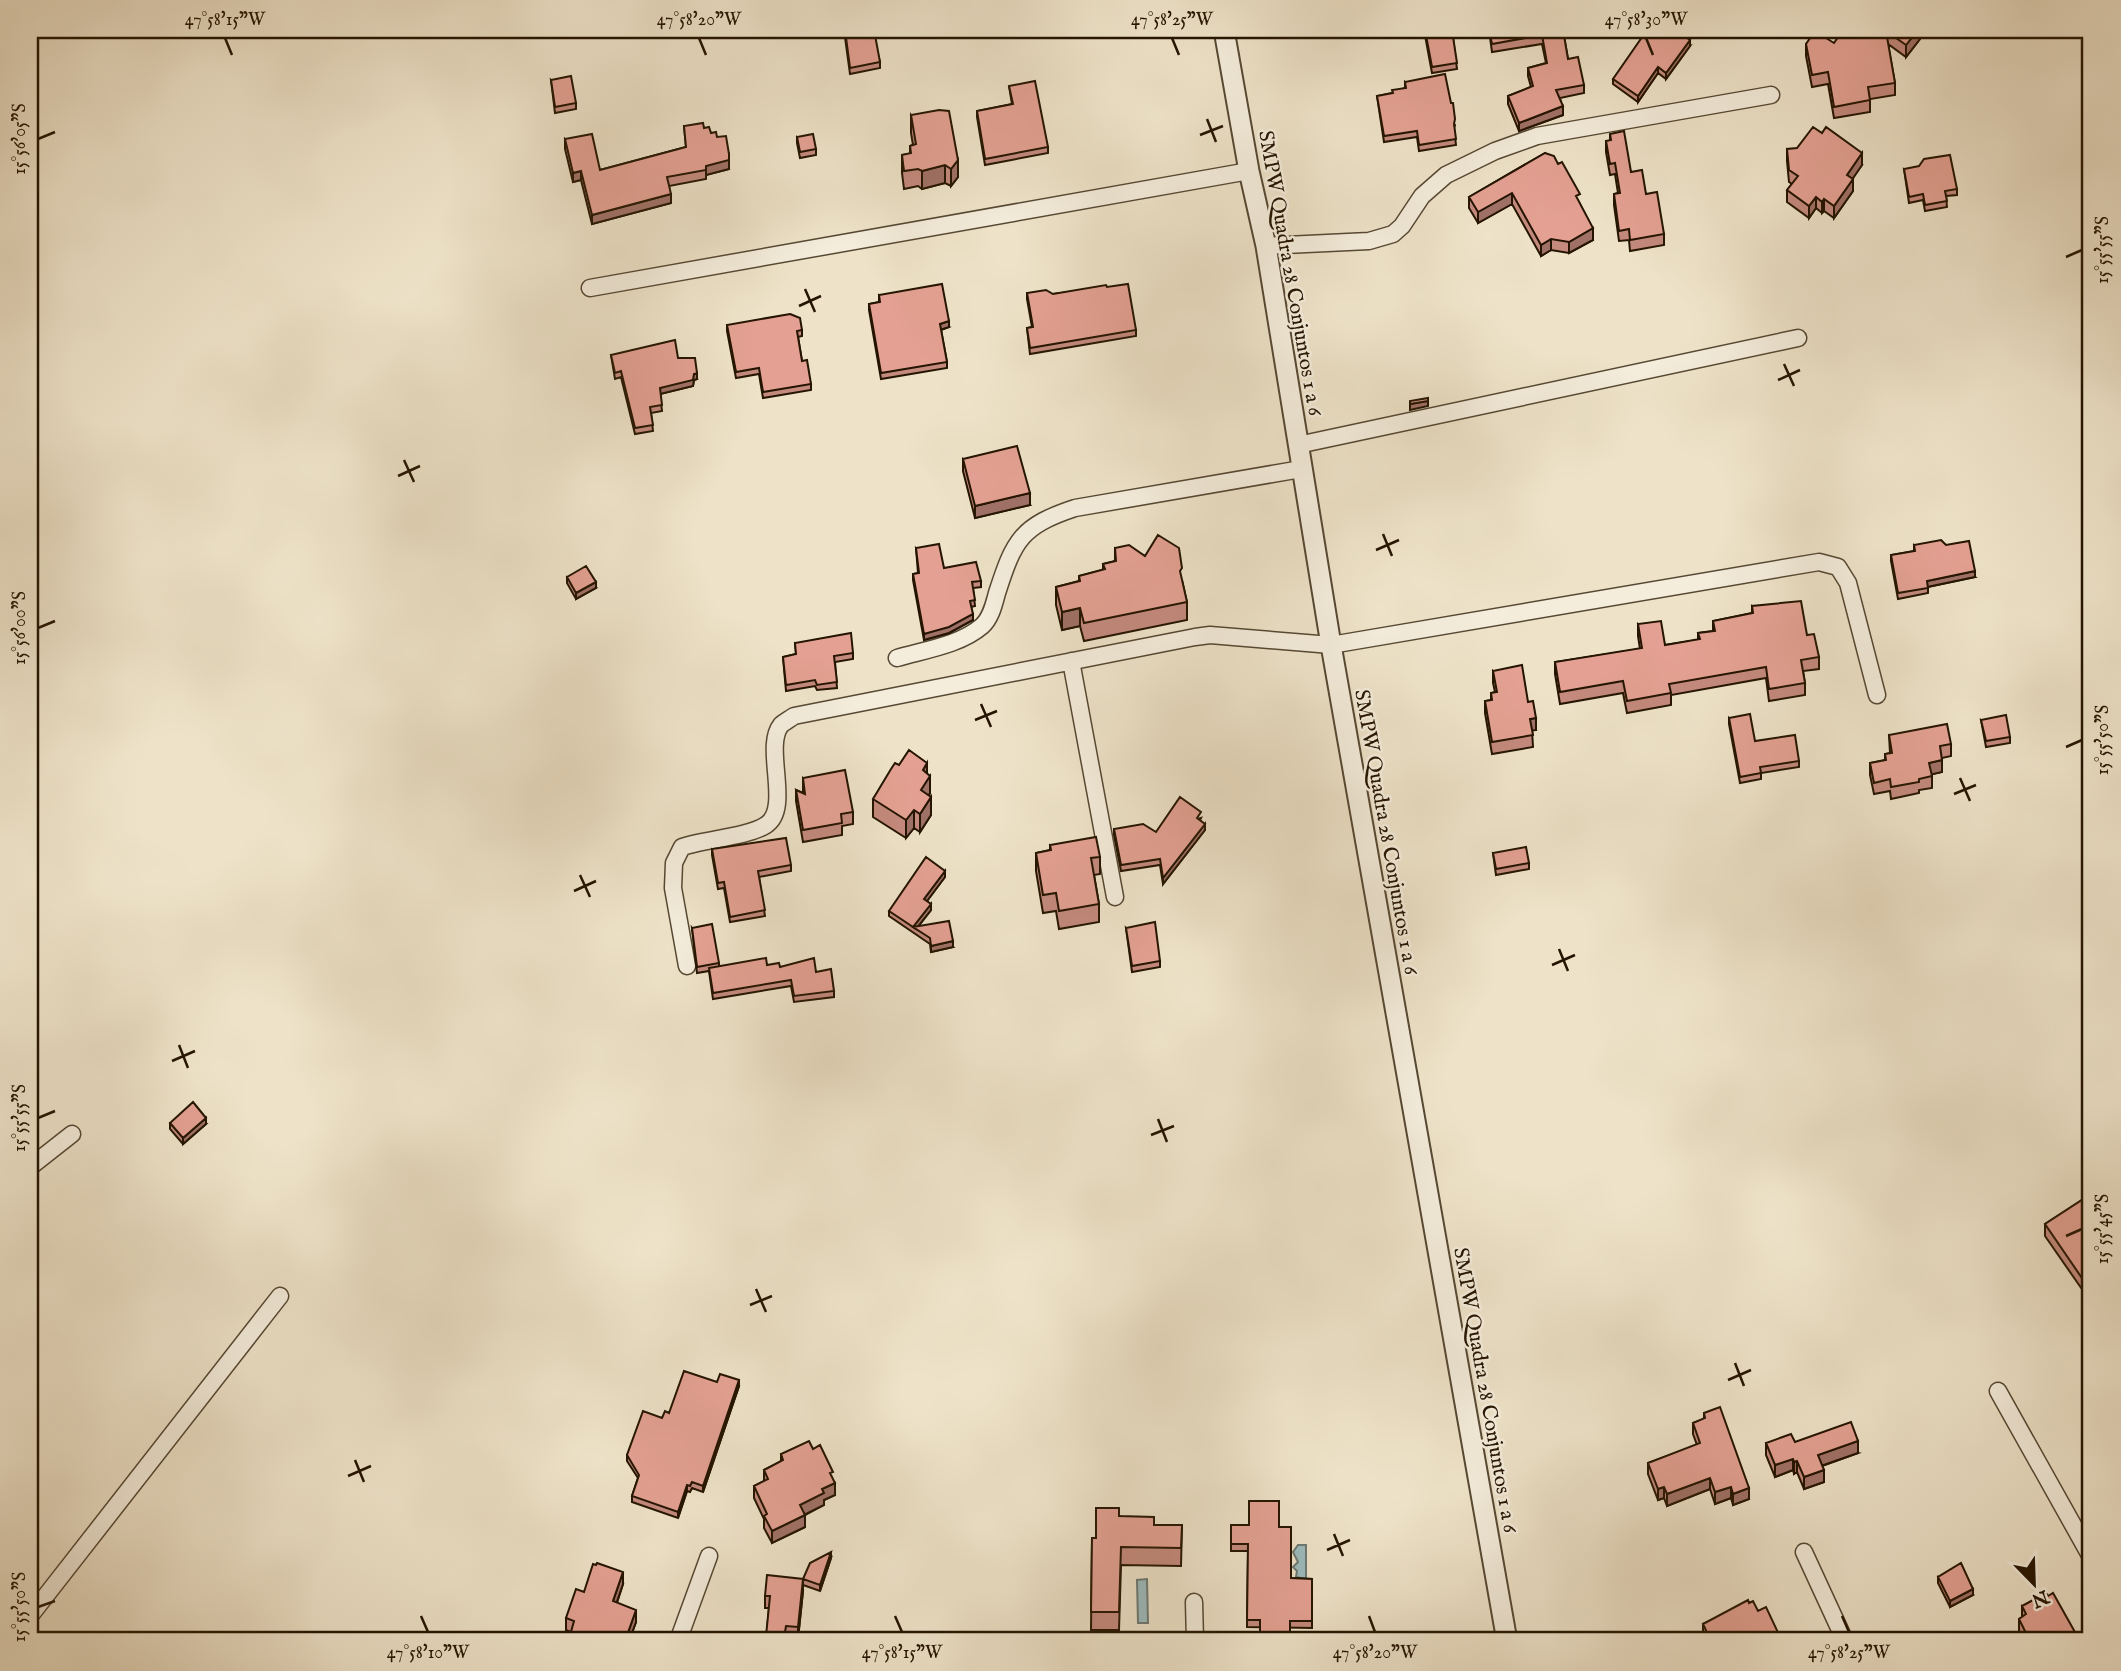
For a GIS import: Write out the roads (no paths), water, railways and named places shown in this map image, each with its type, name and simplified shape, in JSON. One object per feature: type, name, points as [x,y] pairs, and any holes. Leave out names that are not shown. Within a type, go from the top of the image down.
[{"type":"street","name":"SMPW Quadra 28 Conjuntos 1 a 6","points":[[1224,30],[1249,171],[1266,246],[1331,645],[1507,1641]]},
{"type":"street","points":[[1266,246],[1369,241],[1393,234],[1402,226],[1422,197],[1446,176],[1495,151],[1537,136],[1771,95]]},
{"type":"street","points":[[590,288],[1249,171]]},
{"type":"street","points":[[1298,445],[1798,338]]},
{"type":"street","points":[[897,658],[970,634],[985,624],[993,608],[1007,560],[1019,539],[1047,517],[1075,508],[1301,469]]},
{"type":"street","points":[[687,966],[673,888],[674,863],[682,847],[764,827],[770,822],[775,814],[777,792],[775,743],[779,726],[794,716],[1210,635],[1331,645],[1819,562],[1839,567],[1848,583],[1877,695]]},
{"type":"street","points":[[1071,662],[1115,897]]},
{"type":"street","points":[[30,1167],[72,1134]]},
{"type":"street","points":[[30,1616],[280,1296]]},
{"type":"street","points":[[1998,1391],[2091,1557]]},
{"type":"street","points":[[1804,1552],[1845,1641]]},
{"type":"street","points":[[678,1641],[709,1556]]},
{"type":"street","points":[[1194,1602],[1195,1641]]},
{"type":"water","points":[[1298,1545],[1306,1545],[1306,1579],[1296,1577],[1297,1571],[1293,1567],[1298,1562],[1293,1552]]},
{"type":"water","points":[[1147,1579],[1148,1623],[1138,1623],[1137,1580]]}]
